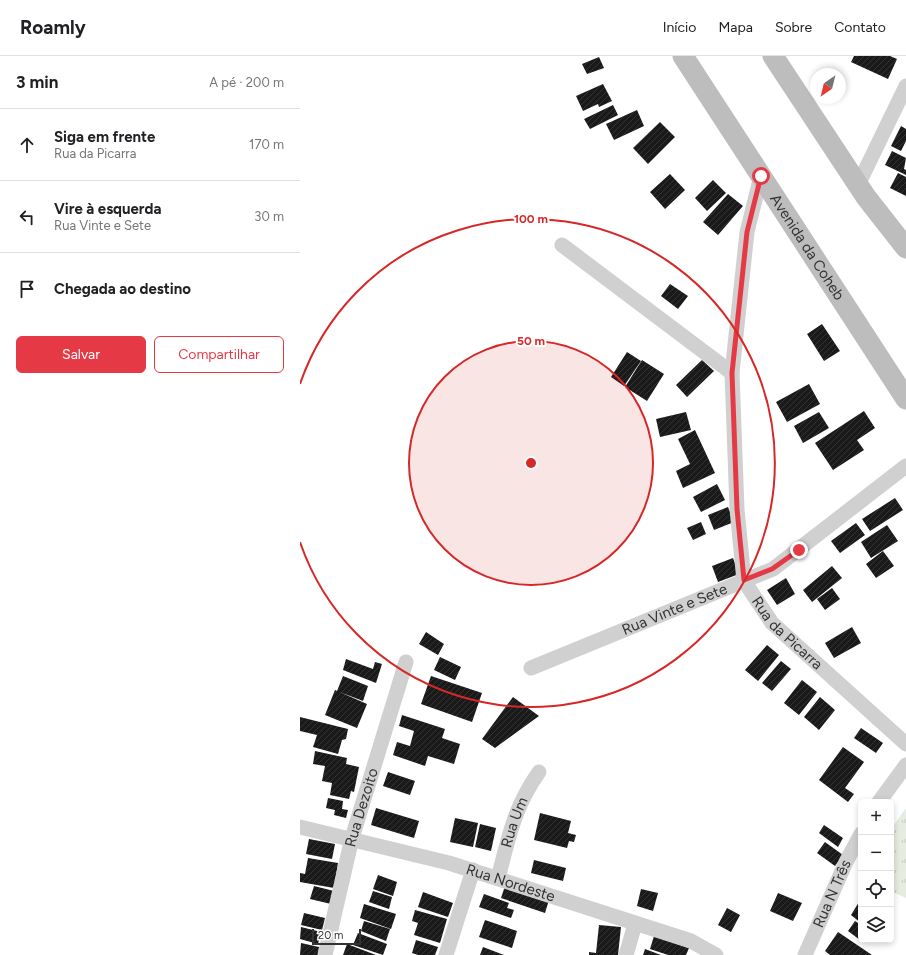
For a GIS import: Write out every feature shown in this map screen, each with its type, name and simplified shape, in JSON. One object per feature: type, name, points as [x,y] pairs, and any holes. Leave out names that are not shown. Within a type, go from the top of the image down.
[{"type":"main road","name":"Avenida da Coheb","points":[[683,56],[906,399]]},
{"type":"main road","points":[[773,56],[858,185],[906,248]]},
{"type":"street","points":[[858,185],[906,86]]},
{"type":"street","name":"Rua da Picarra","points":[[761,176],[747,232],[732,373],[737,509],[744,580],[772,623],[906,744]]},
{"type":"street","points":[[562,245],[732,373]]},
{"type":"street","name":"Rua Vinte e Sete","points":[[531,668],[772,569],[906,466]]},
{"type":"street","name":"Rua Dezoito","points":[[325,955],[352,838],[406,662]]},
{"type":"street","points":[[881,799],[906,765]]},
{"type":"street","name":"Rua Um","points":[[498,878],[514,818],[525,791],[539,772]]},
{"type":"street","name":"Rua Nordeste","points":[[300,827],[352,838],[473,870],[691,941],[716,955]]},
{"type":"street","name":"Rua N Três","points":[[805,955],[846,862],[860,835]]},
{"type":"street","points":[[446,955],[473,870]]},
{"type":"street","points":[[626,955],[635,924]]},
{"type":"green space","points":[[906,808],[906,898],[894,892],[894,825]]},
{"type":"building","points":[[854,56],[890,56],[897,59],[888,79],[851,62]]},
{"type":"building","points":[[599,57],[604,68],[587,74],[582,64]]},
{"type":"building","points":[[603,84],[612,101],[599,107],[598,104],[583,111],[576,96]]},
{"type":"building","points":[[613,105],[618,115],[590,129],[584,119]]},
{"type":"building","points":[[637,110],[644,126],[614,140],[606,124]]},
{"type":"building","points":[[660,122],[675,137],[648,164],[633,148]]},
{"type":"building","points":[[901,126],[906,129],[906,141],[901,151],[891,146]]},
{"type":"building","points":[[892,151],[906,158],[904,169],[906,170],[906,175],[885,165]]},
{"type":"building","points":[[898,173],[906,177],[906,196],[890,188]]},
{"type":"building","points":[[670,174],[685,190],[665,209],[650,192]]},
{"type":"building","points":[[713,180],[726,193],[707,211],[695,198]]},
{"type":"building","points":[[728,194],[743,206],[718,235],[703,222]]},
{"type":"building","points":[[670,284],[688,296],[678,309],[661,296]]},
{"type":"building","points":[[822,324],[840,351],[824,361],[807,334]]},
{"type":"building","points":[[627,352],[641,361],[624,386],[611,377]]},
{"type":"building","points":[[642,360],[664,374],[647,401],[625,387]]},
{"type":"building","points":[[702,360],[714,371],[687,397],[676,385]]},
{"type":"building","points":[[809,384],[820,404],[787,422],[776,402]]},
{"type":"building","points":[[864,411],[875,428],[857,440],[864,450],[833,470],[815,443]]},
{"type":"building","points":[[686,412],[691,430],[660,437],[656,419]]},
{"type":"building","points":[[819,412],[829,428],[803,443],[794,426]]},
{"type":"building","points":[[695,430],[715,473],[683,488],[676,471],[690,464],[678,439]]},
{"type":"building","points":[[717,484],[725,500],[701,512],[693,497]]},
{"type":"building","points":[[895,498],[903,510],[870,531],[862,519]]},
{"type":"building","points":[[728,507],[734,522],[714,530],[708,515]]},
{"type":"building","points":[[701,522],[706,534],[693,540],[687,528]]},
{"type":"building","points":[[856,523],[865,535],[840,553],[831,541]]},
{"type":"building","points":[[887,525],[898,541],[871,558],[861,542]]},
{"type":"building","points":[[883,551],[894,566],[876,578],[866,564]]},
{"type":"building","points":[[733,558],[739,574],[718,582],[712,566]]},
{"type":"building","points":[[832,566],[842,578],[812,602],[803,590]]},
{"type":"building","points":[[786,578],[795,594],[777,605],[767,590]]},
{"type":"building","points":[[832,588],[840,599],[825,610],[817,599]]},
{"type":"building","points":[[852,627],[861,643],[834,658],[825,643]]},
{"type":"building","points":[[426,632],[444,644],[438,655],[419,644]]},
{"type":"building","points":[[767,645],[779,655],[758,681],[745,670]]},
{"type":"building","points":[[440,657],[461,667],[455,680],[434,670]]},
{"type":"building","points":[[346,659],[373,669],[375,662],[382,664],[376,683],[343,670]]},
{"type":"building","points":[[781,661],[791,669],[772,691],[762,683]]},
{"type":"building","points":[[343,676],[368,686],[363,701],[337,691]]},
{"type":"building","points":[[431,676],[482,693],[472,722],[421,704]]},
{"type":"building","points":[[802,680],[817,692],[799,715],[784,703]]},
{"type":"building","points":[[335,690],[367,704],[357,728],[325,715]]},
{"type":"building","points":[[513,697],[539,716],[495,748],[482,739]]},
{"type":"building","points":[[820,697],[835,710],[819,730],[804,717]]},
{"type":"building","points":[[402,715],[445,729],[442,738],[460,744],[454,764],[428,756],[425,766],[393,755],[397,742],[410,746],[414,731],[399,726]]},
{"type":"building","points":[[300,717],[348,729],[346,739],[342,740],[338,754],[313,747],[317,735],[300,731]]},
{"type":"building","points":[[861,728],[883,743],[876,753],[854,738]]},
{"type":"building","points":[[843,747],[864,762],[845,788],[854,794],[848,802],[819,780]]},
{"type":"building","points":[[315,751],[347,758],[346,764],[359,767],[354,792],[351,791],[349,799],[330,795],[332,783],[322,781],[325,766],[313,764]]},
{"type":"building","points":[[388,772],[415,781],[410,795],[383,786]]},
{"type":"building","points":[[328,798],[343,801],[342,809],[348,810],[346,818],[334,815],[335,810],[326,808]]},
{"type":"building","points":[[376,808],[419,821],[414,838],[371,825]]},
{"type":"building","points":[[540,813],[571,821],[568,833],[576,835],[574,842],[569,841],[567,848],[534,840]]},
{"type":"building","points":[[455,818],[478,823],[473,847],[450,842]]},
{"type":"building","points":[[480,824],[496,828],[491,851],[475,847]]},
{"type":"building","points":[[824,825],[843,838],[838,847],[819,833]]},
{"type":"building","points":[[309,839],[335,844],[332,859],[306,854]]},
{"type":"building","points":[[825,842],[843,855],[835,866],[817,853]]},
{"type":"building","points":[[308,858],[338,863],[334,888],[300,882],[300,873],[305,874]]},
{"type":"building","points":[[534,860],[566,868],[563,881],[531,873]]},
{"type":"building","points":[[378,875],[397,882],[393,896],[373,889]]},
{"type":"building","points":[[314,886],[334,891],[331,904],[310,899]]},
{"type":"building","points":[[505,886],[549,900],[545,913],[501,898]]},
{"type":"building","points":[[641,889],[658,893],[653,911],[637,906]]},
{"type":"building","points":[[373,891],[392,897],[389,909],[369,902]]},
{"type":"building","points":[[423,892],[453,903],[448,917],[418,907]]},
{"type":"building","points":[[778,893],[802,903],[793,921],[770,911]]},
{"type":"building","points":[[484,894],[509,903],[507,908],[514,910],[511,918],[479,907]]},
{"type":"building","points":[[364,904],[396,914],[391,929],[360,918]]},
{"type":"building","points":[[858,904],[858,921],[851,915]]},
{"type":"building","points":[[727,908],[740,915],[731,932],[718,925]]},
{"type":"building","points":[[415,910],[447,919],[440,943],[414,935],[418,923],[412,921]]},
{"type":"building","points":[[304,913],[325,918],[322,930],[301,925]]},
{"type":"building","points":[[485,920],[517,931],[512,948],[479,937]]},
{"type":"building","points":[[364,921],[390,929],[386,941],[361,931]]},
{"type":"building","points":[[855,921],[858,923],[858,938],[848,931]]},
{"type":"building","points":[[599,925],[621,927],[618,955],[589,955],[589,952],[596,953]]},
{"type":"building","points":[[301,927],[321,932],[318,944],[300,939]]},
{"type":"building","points":[[838,932],[872,955],[830,955],[825,951]]},
{"type":"building","points":[[358,933],[387,944],[383,955],[353,945]]},
{"type":"building","points":[[654,936],[689,948],[686,955],[668,955],[650,949]]},
{"type":"building","points":[[416,940],[438,947],[435,955],[418,955],[412,953]]},
{"type":"building","points":[[301,943],[319,947],[318,955],[300,955]]},
{"type":"building","points":[[347,944],[376,955],[343,955]]},
{"type":"building","points":[[483,947],[504,955],[480,955]]},
{"type":"building","points":[[645,949],[661,955],[643,955]]},
{"type":"route","points":[[761,176],[747,232],[732,373],[737,509],[741,534],[744,580],[772,569],[799,550]]}]
